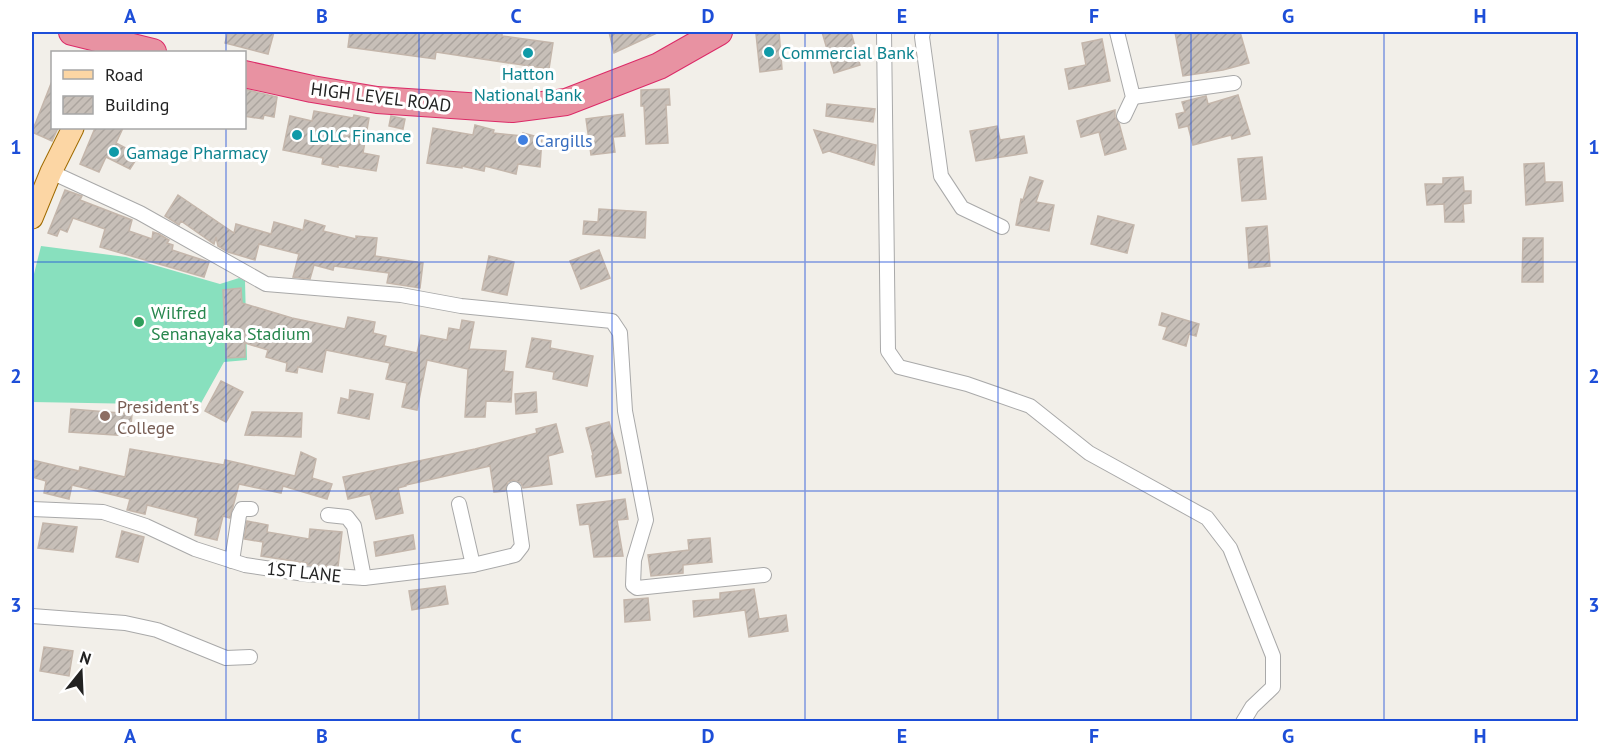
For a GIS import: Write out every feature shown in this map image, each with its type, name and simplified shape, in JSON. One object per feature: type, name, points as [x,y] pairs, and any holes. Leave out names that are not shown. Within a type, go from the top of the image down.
[{"type":"highway","points":[[72,32],[149,51]]},
{"type":"highway","name":"HIGH LEVEL ROAD","points":[[246,74],[377,100],[512,109],[566,102],[659,66],[706,35]]},
{"type":"main road","points":[[32,218],[72,129]]},
{"type":"street","points":[[884,32],[888,351],[899,367],[968,384],[1030,406],[1089,453],[1207,518],[1230,548],[1273,656],[1273,687],[1252,707],[1244,722]]},
{"type":"street","points":[[923,32],[941,176],[962,208],[1002,227]]},
{"type":"street","points":[[1118,32],[1134,97],[1124,116]]},
{"type":"street","points":[[1134,97],[1234,83]]},
{"type":"street","points":[[51,172],[140,213],[266,284],[401,295],[461,306],[612,321],[621,333],[625,411],[646,520],[634,560],[633,585],[637,588],[764,574]]},
{"type":"street","name":"1ST LANE","points":[[32,509],[104,512],[146,526],[195,549],[245,565],[304,574],[364,578],[473,565],[515,555],[522,546],[514,489]]},
{"type":"street","points":[[459,504],[473,565]]},
{"type":"street","points":[[232,561],[239,515],[242,509],[251,509]]},
{"type":"street","points":[[328,515],[347,517],[354,526],[364,578]]},
{"type":"street","points":[[32,616],[125,623],[157,630],[226,658],[250,657]]},
{"type":"green space","name":"Wilfred Senanayaka Stadium","points":[[41,246],[126,257],[220,284],[239,278],[245,281],[247,360],[224,362],[200,405],[32,402],[32,282]]},
{"type":"building","points":[[228,32],[274,32],[268,54],[225,43]]},
{"type":"building","points":[[350,32],[502,32],[502,36],[553,43],[549,69],[436,52],[435,59],[348,47]]},
{"type":"building","points":[[609,32],[659,32],[614,53]]},
{"type":"building","name":"Commercial Bank","points":[[779,32],[782,69],[760,72],[756,34]]},
{"type":"building","points":[[822,32],[851,32],[860,65],[834,73]]},
{"type":"building","points":[[1175,32],[1240,32],[1249,63],[1223,70],[1183,76]]},
{"type":"building","points":[[1102,39],[1110,81],[1069,89],[1065,69],[1086,65],[1082,43]]},
{"type":"building","points":[[51,84],[51,129],[58,129],[52,141],[32,132]]},
{"type":"building","points":[[246,89],[277,97],[274,117],[264,115],[263,119],[246,116]]},
{"type":"building","points":[[669,89],[670,105],[666,105],[668,143],[646,144],[641,90]]},
{"type":"building","points":[[1238,95],[1250,134],[1232,139],[1231,135],[1193,145],[1188,126],[1179,128],[1176,114],[1185,112],[1182,102],[1206,96],[1208,104]]},
{"type":"building","points":[[827,104],[875,109],[873,122],[826,116]]},
{"type":"building","points":[[1115,110],[1115,117],[1119,123],[1126,149],[1105,155],[1099,132],[1081,137],[1077,121]]},
{"type":"building","points":[[314,111],[353,118],[354,115],[369,118],[363,153],[379,156],[376,171],[322,164],[323,158],[283,150],[290,116],[312,121]]},
{"type":"building","points":[[623,114],[625,136],[613,137],[615,152],[591,155],[586,119]]},
{"type":"building","points":[[391,116],[405,119],[403,129],[389,126]]},
{"type":"building","points":[[475,125],[494,130],[493,133],[523,136],[523,133],[542,138],[540,167],[518,164],[516,174],[485,166],[484,171],[462,166],[462,168],[427,163],[433,128],[473,135]]},
{"type":"building","points":[[997,126],[1000,140],[1024,136],[1027,153],[976,161],[970,131]]},
{"type":"building","name":"Gamage Pharmacy","points":[[95,129],[123,129],[116,143],[139,155],[130,169],[106,157],[99,172],[80,164]]},
{"type":"building","points":[[814,130],[876,145],[874,165],[829,151],[823,153]]},
{"type":"building","points":[[1262,157],[1266,199],[1242,201],[1238,159]]},
{"type":"building","points":[[1544,163],[1545,182],[1562,182],[1563,201],[1526,205],[1524,164]]},
{"type":"building","points":[[1030,177],[1043,181],[1036,202],[1054,205],[1049,231],[1016,225],[1021,199],[1023,200]]},
{"type":"building","points":[[1463,177],[1464,191],[1471,191],[1471,203],[1463,204],[1464,222],[1445,222],[1444,204],[1427,205],[1425,184],[1443,184],[1443,178]]},
{"type":"building","points":[[65,190],[82,196],[80,200],[132,220],[129,231],[152,239],[153,232],[159,234],[169,240],[167,243],[173,245],[172,250],[209,262],[204,277],[100,247],[105,229],[73,218],[67,232],[60,229],[57,236],[48,233]]},
{"type":"building","points":[[178,195],[234,233],[236,224],[271,234],[274,222],[303,230],[305,220],[325,226],[323,231],[356,239],[356,236],[377,238],[375,256],[423,263],[420,288],[387,283],[389,273],[334,266],[333,270],[314,265],[310,279],[293,277],[299,254],[259,244],[255,260],[228,252],[218,246],[216,237],[214,244],[181,221],[179,225],[165,216]]},
{"type":"building","points":[[599,209],[646,212],[645,238],[583,234],[584,221],[598,222]]},
{"type":"building","points":[[1098,216],[1134,225],[1127,253],[1091,244]]},
{"type":"building","points":[[1267,226],[1270,266],[1249,268],[1246,228]]},
{"type":"building","points":[[1523,238],[1543,238],[1543,282],[1522,282]]},
{"type":"building","points":[[599,250],[610,278],[581,289],[570,261]]},
{"type":"building","points":[[489,256],[514,262],[507,295],[482,290]]},
{"type":"building","points":[[241,288],[242,303],[292,318],[345,329],[348,317],[375,322],[373,333],[386,336],[384,346],[417,353],[421,335],[447,340],[449,328],[460,330],[462,320],[474,322],[469,349],[506,351],[504,371],[513,372],[511,402],[486,401],[485,417],[465,417],[468,369],[427,360],[417,410],[402,407],[407,383],[386,379],[390,363],[326,350],[322,372],[298,367],[297,373],[286,371],[287,363],[266,357],[268,350],[245,343],[245,357],[226,358],[223,290]]},
{"type":"building","points":[[1162,313],[1199,324],[1196,336],[1189,334],[1186,346],[1163,339],[1167,327],[1159,325]]},
{"type":"building","points":[[532,338],[551,341],[550,348],[593,356],[587,386],[553,379],[554,372],[526,367]]},
{"type":"building","points":[[221,381],[243,392],[226,422],[205,411]]},
{"type":"building","points":[[350,390],[373,394],[369,419],[338,413],[341,398],[349,400]]},
{"type":"building","points":[[536,392],[537,412],[516,414],[515,394]]},
{"type":"building","points":[[71,409],[132,414],[130,436],[69,432]]},
{"type":"building","points":[[252,412],[302,413],[301,437],[245,435]]},
{"type":"building","points":[[609,422],[618,451],[621,473],[596,477],[586,428]]},
{"type":"building","points":[[556,424],[563,452],[548,456],[552,484],[523,488],[521,483],[513,480],[508,482],[505,491],[494,492],[490,466],[398,488],[403,513],[376,519],[370,494],[348,499],[343,477],[475,449],[537,433],[536,429]]},
{"type":"building","points":[[130,449],[224,465],[225,460],[295,476],[301,452],[316,459],[312,478],[332,484],[327,499],[283,486],[281,493],[239,484],[230,518],[223,516],[217,540],[195,535],[198,518],[147,505],[145,514],[127,510],[130,499],[72,485],[69,499],[44,493],[46,481],[32,477],[32,460],[79,471],[80,467],[125,477]]},
{"type":"building","points":[[625,499],[628,519],[617,520],[623,556],[594,557],[589,524],[580,525],[577,505]]},
{"type":"building","points":[[247,521],[268,525],[267,532],[309,539],[310,529],[342,532],[338,567],[307,565],[307,563],[261,556],[263,542],[244,539]]},
{"type":"building","points":[[43,523],[77,527],[73,552],[38,548]]},
{"type":"building","points":[[122,531],[144,537],[138,562],[116,557]]},
{"type":"building","points":[[413,535],[415,549],[376,556],[374,542]]},
{"type":"building","points":[[710,538],[712,562],[683,565],[683,573],[651,576],[648,555],[689,550],[688,540]]},
{"type":"building","points":[[445,586],[448,604],[412,610],[409,591]]},
{"type":"building","points":[[754,589],[759,619],[786,615],[788,631],[749,637],[745,610],[694,617],[693,601],[720,599],[720,593]]},
{"type":"building","points":[[648,598],[650,620],[625,622],[624,600]]},
{"type":"building","points":[[44,647],[73,651],[69,676],[40,671]]},
{"type":"place","name":"Commercial Bank","points":[[769,52]]},
{"type":"place","name":"Hatton National Bank","points":[[528,53]]},
{"type":"place","name":"LOLC Finance","points":[[297,135]]},
{"type":"place","name":"Cargills","points":[[523,140]]},
{"type":"place","name":"Gamage Pharmacy","points":[[114,152]]},
{"type":"place","name":"Wilfred Senanayaka Stadium","points":[[139,322]]},
{"type":"place","name":"President's College","points":[[105,416]]}]
